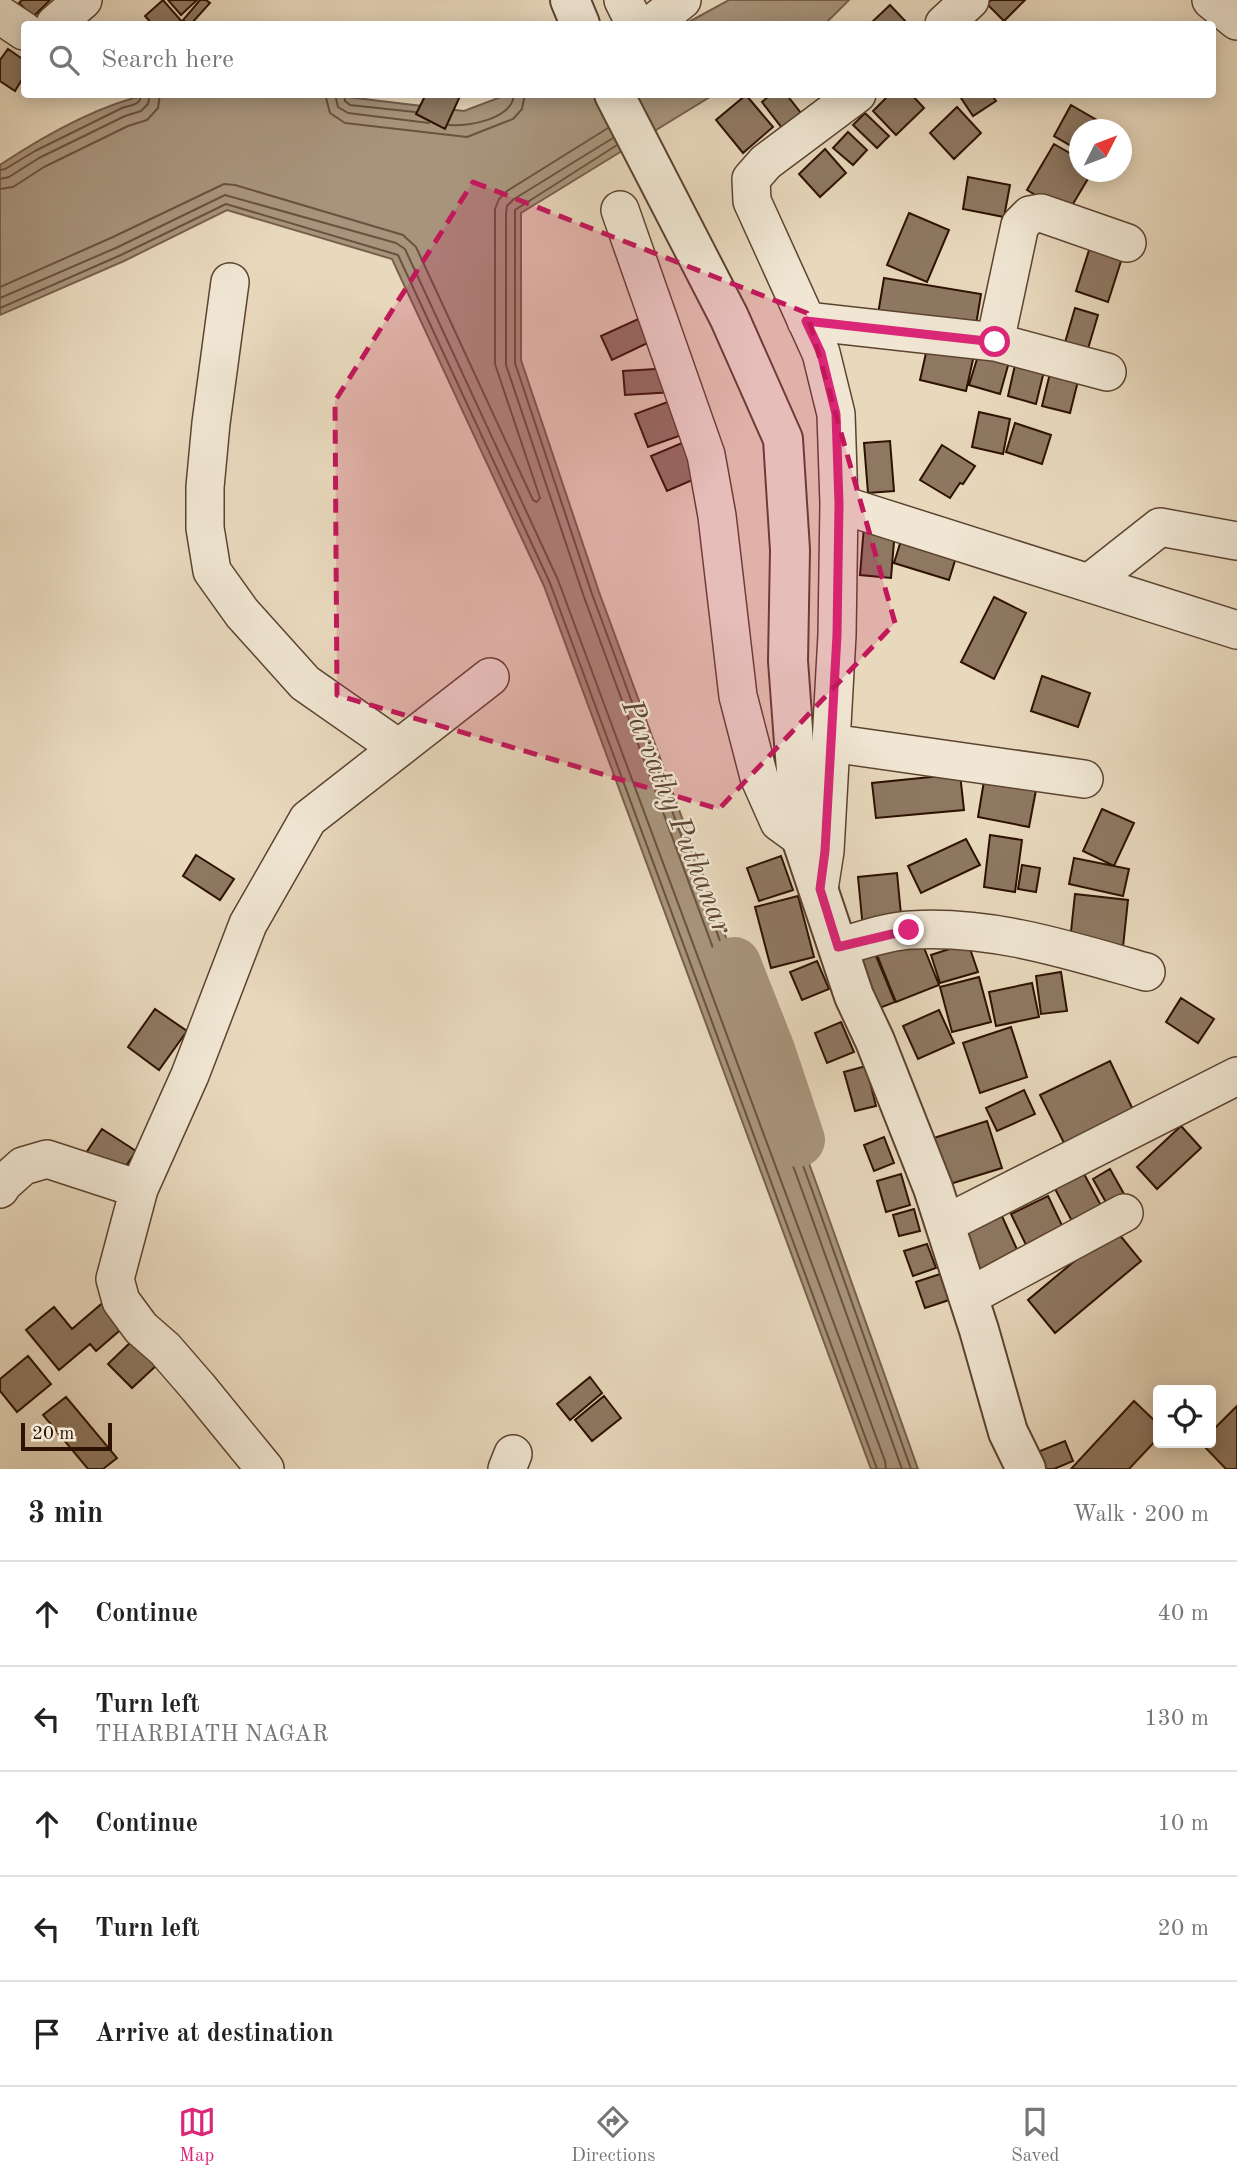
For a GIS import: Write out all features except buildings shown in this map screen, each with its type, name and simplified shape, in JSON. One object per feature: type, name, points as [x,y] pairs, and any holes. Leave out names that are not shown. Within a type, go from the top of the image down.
[{"type":"street","points":[[58,21],[83,0]]},
{"type":"street","points":[[570,0],[579,21]]},
{"type":"street","points":[[623,0],[634,21]]},
{"type":"street","points":[[656,21],[681,0]]},
{"type":"street","points":[[947,21],[970,0]]},
{"type":"street","points":[[1211,0],[1237,21]]},
{"type":"street","points":[[0,15],[21,29]]},
{"type":"street","points":[[616,98],[729,317],[783,439],[790,550],[788,661],[801,838],[854,996],[875,1041],[944,1224],[1009,1432],[1026,1469]]},
{"type":"street","points":[[820,889],[825,851],[837,635],[839,504],[836,414],[821,353],[752,201],[751,179],[766,162],[852,98]]},
{"type":"street","points":[[620,210],[706,455],[717,516],[738,696],[759,777],[779,822],[801,838]]},
{"type":"street","points":[[995,342],[1020,225],[1030,215],[1041,213],[1127,243]]},
{"type":"street","points":[[229,282],[205,487],[205,528],[212,571],[242,613],[305,683],[398,748]]},
{"type":"street","points":[[806,321],[995,342],[1107,372]]},
{"type":"street","points":[[839,504],[1237,630]]},
{"type":"street","points":[[1089,583],[1160,527],[1237,541]]},
{"type":"street","points":[[257,1467],[198,1387],[165,1349],[141,1328],[121,1301],[115,1279],[139,1189],[190,1075],[248,924],[309,819],[490,677]]},
{"type":"street","points":[[831,743],[1083,779]]},
{"type":"street","points":[[838,947],[909,930],[975,931],[1035,940],[1146,972]]},
{"type":"street","points":[[944,1224],[1237,1076]]},
{"type":"street","points":[[0,1189],[23,1166],[47,1159],[139,1189]]},
{"type":"street","points":[[968,1297],[1124,1213]]},
{"type":"highlighted area","points":[[473,182],[807,313],[895,623],[719,809],[337,695],[335,401]]},
{"type":"water","points":[[729,0],[849,0],[828,21],[690,21]]},
{"type":"water","points":[[355,98],[464,111],[498,98],[708,98],[521,213],[521,360],[599,592],[918,1469],[871,1469],[544,586],[392,259],[227,210],[124,261],[0,315],[0,165],[72,123],[129,99]]},
{"type":"waterway","name":"Parvathy Puthanar","points":[[734,964],[769,1053],[798,1140]]},
{"type":"route","points":[[909,930],[838,947],[820,889],[825,851],[837,635],[839,491],[836,414],[821,353],[806,321],[995,342]]}]
